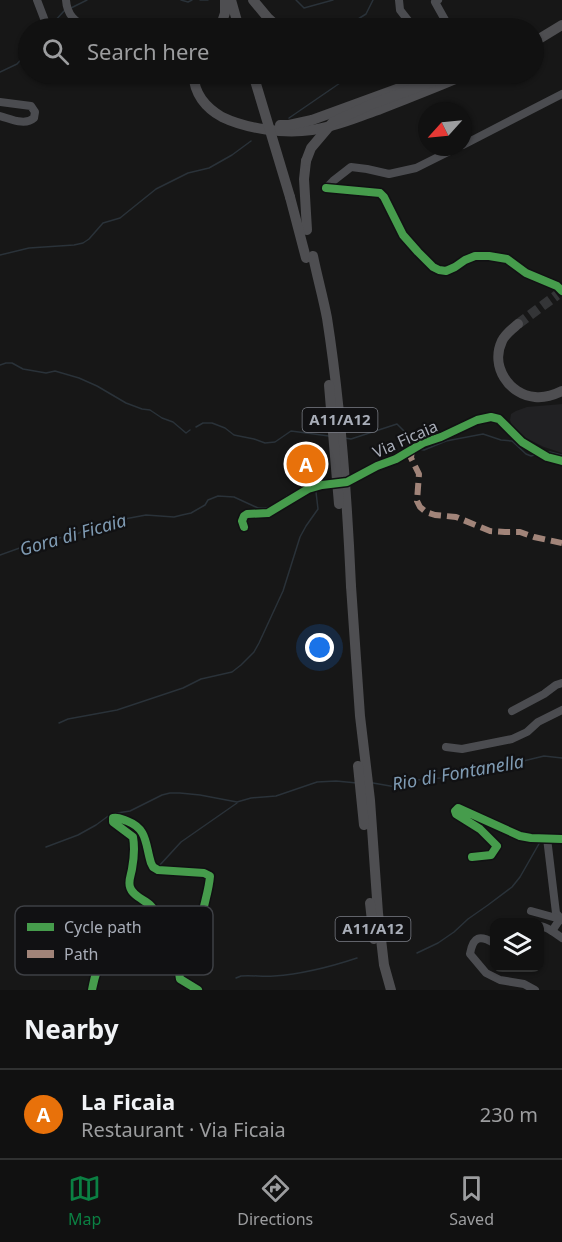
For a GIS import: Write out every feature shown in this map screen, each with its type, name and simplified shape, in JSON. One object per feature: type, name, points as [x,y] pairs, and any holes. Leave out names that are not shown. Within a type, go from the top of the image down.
[{"type":"highway","points":[[253,0],[268,18]]},
{"type":"highway","points":[[223,18],[233,2]]},
{"type":"highway","points":[[233,2],[237,18]]},
{"type":"highway","points":[[233,2],[241,18]]},
{"type":"highway","points":[[544,30],[562,25]]},
{"type":"highway","points":[[544,36],[562,25]]},
{"type":"highway","points":[[195,84],[197,92],[206,105],[212,111],[228,119],[261,129],[296,131],[313,130],[347,121],[442,84]]},
{"type":"highway","name":"A11/A12","points":[[254,84],[307,230],[309,257]]},
{"type":"highway","name":"A11/A12","points":[[263,84],[326,316],[338,403],[345,473],[347,586],[367,867],[378,969],[384,990]]},
{"type":"highway","points":[[250,125],[289,125],[312,120],[404,84]]},
{"type":"highway","points":[[307,230],[304,179],[306,161],[311,148],[333,122],[362,108],[426,84]]},
{"type":"highway","points":[[518,324],[506,334],[500,347],[499,366],[506,381],[517,391],[534,397],[552,395],[562,391]]},
{"type":"highway","name":"A11/A12","points":[[356,716],[370,800],[384,965],[391,990]]},
{"type":"street","points":[[37,0],[44,18]]},
{"type":"street","points":[[399,0],[400,10],[406,18]]},
{"type":"street","points":[[438,0],[435,2],[444,18]]},
{"type":"street","points":[[472,139],[562,94]]},
{"type":"street","points":[[0,102],[31,106],[35,112],[30,122],[0,116]]},
{"type":"street","points":[[440,156],[416,168],[389,174],[351,167],[326,188],[380,193],[403,235],[433,267],[439,270],[446,271],[475,256],[507,259],[526,273],[560,291]]},
{"type":"street","name":"Via Ficaia","points":[[353,480],[363,472],[396,459],[418,446],[477,420],[491,417],[499,419],[522,442],[541,454],[562,460]]},
{"type":"street","points":[[414,435],[418,446]]},
{"type":"street","points":[[244,527],[242,520],[247,514],[268,513],[308,489],[332,484]]},
{"type":"street","points":[[513,711],[562,683]]},
{"type":"street","points":[[446,747],[460,750],[512,739],[562,710]]},
{"type":"street","points":[[472,857],[491,855],[497,846],[480,829],[456,814],[455,811],[458,808],[520,836],[562,838]]},
{"type":"street","points":[[151,906],[132,892],[129,880],[134,854],[133,837],[113,822],[112,818],[117,817],[140,828],[144,834],[153,867],[158,870],[204,873],[210,876],[210,886],[204,906]]},
{"type":"street","points":[[548,838],[556,913],[561,920]]},
{"type":"street","points":[[531,911],[561,920]]},
{"type":"street","points":[[552,931],[561,920]]},
{"type":"street","points":[[544,927],[562,938]]},
{"type":"street","points":[[490,940],[485,938],[477,939],[472,944],[470,954],[486,973],[500,980],[524,984],[535,990]]},
{"type":"street","points":[[92,990],[96,975]]},
{"type":"street","points":[[179,975],[180,979],[198,990]]},
{"type":"shaded area","points":[[562,404],[562,453],[526,438],[512,426],[511,414],[516,411],[527,407]]},
{"type":"waterway","points":[[71,8],[87,0]]},
{"type":"waterway","points":[[181,0],[188,2],[192,0]]},
{"type":"waterway","points":[[200,0],[208,0]]},
{"type":"waterway","points":[[296,0],[304,8],[333,0]]},
{"type":"waterway","points":[[360,18],[366,14],[373,0]]},
{"type":"waterway","points":[[58,18],[64,11]]},
{"type":"waterway","points":[[0,72],[18,63]]},
{"type":"waterway","points":[[289,118],[339,84]]},
{"type":"waterway","points":[[0,255],[29,248],[83,243],[103,223],[120,218],[156,189],[188,173],[209,168],[251,141]]},
{"type":"waterway","points":[[0,365],[12,363],[23,369],[46,373],[55,371],[79,378],[126,403],[150,410],[173,422],[186,433],[190,430]]},
{"type":"waterway","points":[[196,427],[203,423],[212,423],[225,428],[234,435],[265,443],[275,442],[291,431],[329,436]]},
{"type":"waterway","points":[[345,438],[351,439],[397,424],[414,446]]},
{"type":"waterway","points":[[417,449],[424,450],[446,441],[483,434],[512,441],[531,456],[538,454]]},
{"type":"waterway","points":[[545,453],[562,455]]},
{"type":"waterway","name":"Gora di Ficaia","points":[[350,476],[361,470]]},
{"type":"waterway","points":[[59,723],[68,719],[117,710],[183,688],[201,679],[232,672],[241,665],[254,652],[283,591],[300,537],[318,509],[316,492]]},
{"type":"waterway","name":"Gora di Ficaia","points":[[282,500],[294,494]]},
{"type":"waterway","name":"Gora di Ficaia","points":[[0,555],[28,545],[77,534],[103,523],[146,515],[174,517],[191,513],[205,505],[208,500],[218,496],[234,497],[258,508],[271,507]]},
{"type":"waterway","name":"Rio di Fontanella","points":[[373,783],[396,787],[417,780],[453,777],[469,770],[506,761],[515,763],[544,756],[562,758]]},
{"type":"waterway","name":"Rio di Fontanella","points":[[46,847],[78,835],[111,814],[130,811],[170,793],[200,795],[237,802],[251,798],[276,796],[317,782],[357,783]]},
{"type":"waterway","points":[[159,866],[181,842],[237,803]]},
{"type":"waterway","points":[[417,953],[454,932],[512,887],[540,842]]},
{"type":"waterway","points":[[236,978],[295,974],[357,958]]},
{"type":"tunnel","points":[[518,324],[557,295]]},
{"type":"marked path","points":[[412,449],[411,458],[419,474],[417,501],[426,512],[456,517],[490,531],[520,532],[562,543]]},
{"type":"cycle path","points":[[326,188],[380,193],[403,235],[433,267],[439,270],[446,271],[475,256],[507,259],[526,273],[557,286],[562,291]]},
{"type":"cycle path","points":[[244,527],[242,521],[247,514],[268,513],[308,489],[347,482],[396,459],[423,443],[477,420],[491,417],[499,419],[522,442],[547,457],[562,461]]},
{"type":"cycle path","points":[[472,857],[491,855],[497,846],[480,829],[456,814],[455,811],[458,808],[520,836],[562,839]]},
{"type":"cycle path","points":[[151,906],[135,895],[130,887],[129,880],[134,853],[133,837],[113,822],[113,818],[120,818],[139,828],[145,838],[151,863],[158,870],[204,873],[210,876],[204,906]]},
{"type":"cycle path","points":[[92,990],[96,975]]},
{"type":"cycle path","points":[[179,975],[180,979],[198,990]]},
{"type":"place","name":"La Ficaia","points":[[306,464]]}]
